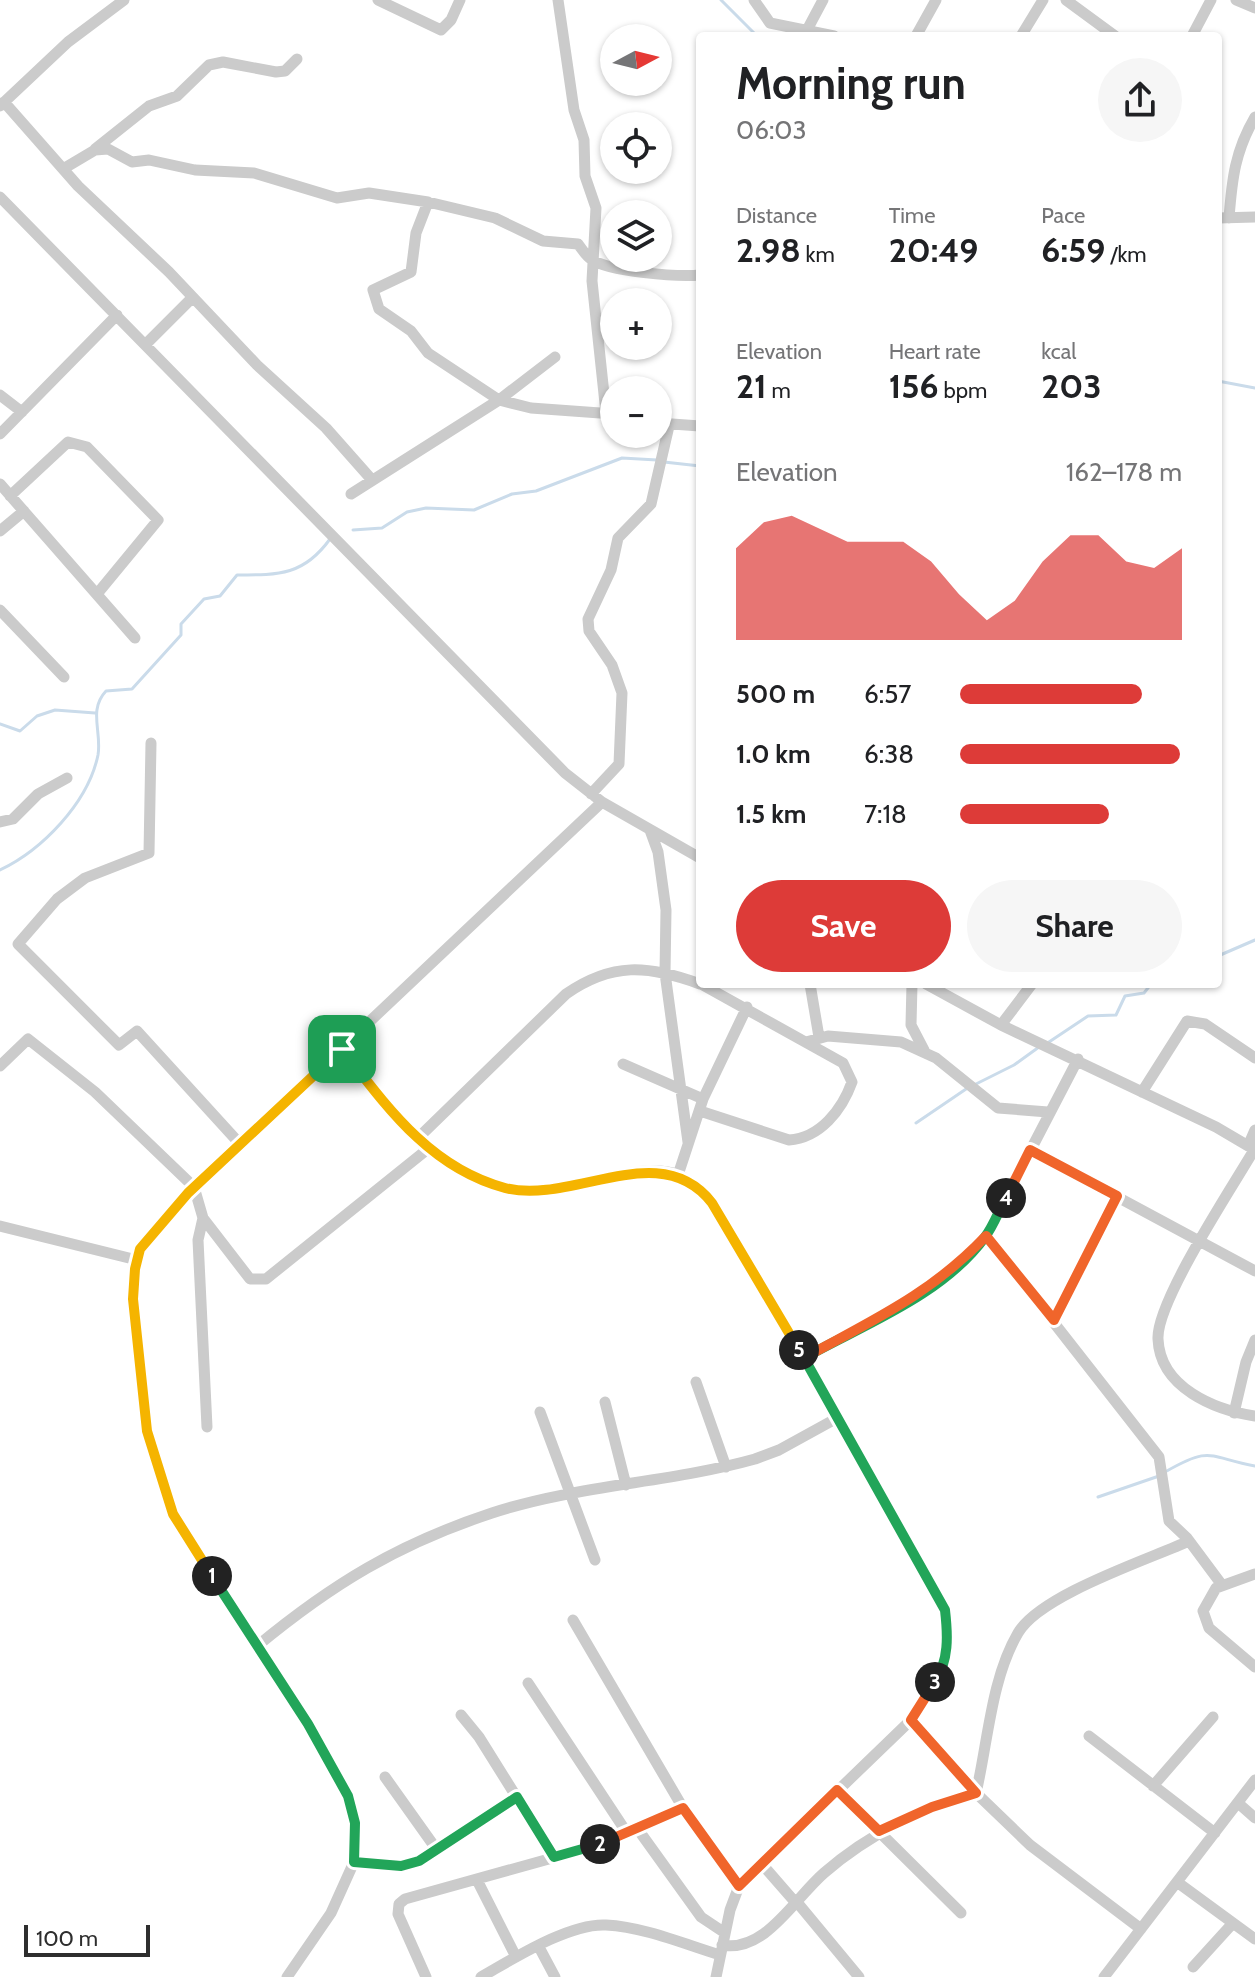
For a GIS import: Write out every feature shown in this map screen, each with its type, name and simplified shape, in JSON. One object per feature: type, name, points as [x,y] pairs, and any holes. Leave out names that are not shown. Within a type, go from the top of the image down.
[{"type":"street","points":[[124,0],[68,42],[2,104],[257,365],[326,428],[372,480]]},
{"type":"street","points":[[378,0],[441,30],[451,20],[460,0]]},
{"type":"street","points":[[558,0],[574,110],[584,140],[585,176],[596,208],[591,259],[605,376]]},
{"type":"street","points":[[754,0],[770,23],[816,32]]},
{"type":"street","points":[[807,30],[823,0]]},
{"type":"street","points":[[918,32],[936,0]]},
{"type":"street","points":[[1023,32],[1043,0]]},
{"type":"street","points":[[1066,0],[1110,32]]},
{"type":"street","points":[[1194,32],[1211,0]]},
{"type":"street","points":[[1236,0],[1255,8]]},
{"type":"street","points":[[63,169],[95,150],[149,106],[177,96],[209,65],[223,62],[276,72],[285,71],[297,59]]},
{"type":"street","points":[[1255,117],[1233,164],[1224,218],[1255,217]]},
{"type":"street","points":[[95,150],[108,149],[132,162],[149,160],[195,170],[266,176],[337,198],[369,193],[428,202],[495,218],[543,241],[578,244],[591,259],[668,277],[696,275]]},
{"type":"street","points":[[0,197],[503,712],[591,794],[696,856]]},
{"type":"street","points":[[428,202],[416,233],[411,272],[373,290],[379,309],[411,331],[428,353],[499,400],[531,408],[600,412]]},
{"type":"street","points":[[146,344],[192,298]]},
{"type":"street","points":[[0,434],[117,315]]},
{"type":"street","points":[[351,494],[499,400],[555,357]]},
{"type":"street","points":[[0,395],[22,412]]},
{"type":"street","points":[[672,425],[696,426]]},
{"type":"street","points":[[10,496],[68,442],[87,447],[158,520],[97,594]]},
{"type":"street","points":[[591,794],[619,764],[618,735],[623,706],[618,678],[595,641],[588,619],[611,570],[618,538],[651,504],[660,448]]},
{"type":"street","points":[[0,484],[135,638]]},
{"type":"street","points":[[0,531],[24,511]]},
{"type":"street","points":[[0,610],[64,677]]},
{"type":"street","points":[[151,743],[149,853],[85,878],[57,899],[18,944],[119,1045],[137,1031],[240,1144]]},
{"type":"street","points":[[0,822],[13,819],[38,794],[67,778]]},
{"type":"street","points":[[287,1977],[331,1913],[354,1862],[355,1823],[348,1796],[308,1724],[173,1514],[147,1431],[133,1299],[137,1260],[140,1249],[194,1187],[602,802]]},
{"type":"street","points":[[650,830],[658,852],[666,910],[665,973],[688,1142]]},
{"type":"street","points":[[417,1139],[566,994],[592,976],[630,970],[665,973],[696,983]]},
{"type":"street","points":[[700,1111],[789,1140],[814,1134],[837,1110],[852,1082],[843,1063],[708,988]]},
{"type":"street","points":[[811,988],[819,1037]]},
{"type":"street","points":[[912,988],[911,1025],[924,1050]]},
{"type":"street","points":[[933,988],[1001,1025],[1216,1127],[1252,1149]]},
{"type":"street","points":[[1001,1025],[1029,988]]},
{"type":"street","points":[[678,1175],[703,1099],[747,1007]]},
{"type":"street","points":[[1142,1092],[1187,1021],[1205,1024],[1255,1058]]},
{"type":"street","points":[[806,1042],[819,1037],[887,1038],[924,1050],[998,1108],[1048,1112]]},
{"type":"street","points":[[0,1066],[28,1039],[95,1092],[194,1187],[203,1218],[250,1279],[266,1279],[429,1148]]},
{"type":"street","points":[[342,1049],[403,1127],[429,1148],[473,1175],[506,1188],[539,1189],[645,1173],[678,1175],[704,1193],[839,1417],[945,1610],[948,1635],[943,1668],[911,1720],[739,1886],[716,1977]]},
{"type":"street","points":[[804,1358],[923,1293],[954,1270],[986,1236],[1078,1059]]},
{"type":"street","points":[[623,1064],[703,1099]]},
{"type":"street","points":[[1255,1130],[1252,1149],[1199,1242],[1164,1312],[1158,1338],[1163,1360],[1183,1388],[1202,1401],[1234,1413],[1255,1416]]},
{"type":"street","points":[[1030,1150],[1255,1271]]},
{"type":"street","points":[[1054,1320],[1117,1196]]},
{"type":"street","points":[[203,1218],[198,1240],[207,1427]]},
{"type":"street","points":[[0,1226],[137,1260]]},
{"type":"street","points":[[986,1236],[1159,1457],[1169,1521],[1189,1541],[1222,1585]]},
{"type":"street","points":[[1234,1413],[1246,1362],[1255,1340]]},
{"type":"street","points":[[696,1382],[726,1467]]},
{"type":"street","points":[[605,1402],[626,1485]]},
{"type":"street","points":[[540,1412],[595,1560]]},
{"type":"street","points":[[256,1647],[310,1602],[369,1564],[494,1512],[726,1467],[779,1450],[839,1417]]},
{"type":"street","points":[[976,1793],[1006,1658],[1019,1630],[1056,1600],[1189,1541]]},
{"type":"street","points":[[1255,1574],[1222,1585],[1210,1596],[1203,1611],[1209,1628],[1255,1667]]},
{"type":"street","points":[[573,1620],[683,1808],[739,1886]]},
{"type":"street","points":[[528,1683],[632,1830],[722,1944]]},
{"type":"street","points":[[461,1715],[554,1857]]},
{"type":"street","points":[[1153,1786],[1213,1717]]},
{"type":"street","points":[[911,1720],[976,1793],[1030,1845],[1141,1929]]},
{"type":"street","points":[[1089,1736],[1215,1833]]},
{"type":"street","points":[[385,1777],[437,1850]]},
{"type":"street","points":[[1104,1977],[1255,1780]]},
{"type":"street","points":[[837,1790],[961,1913]]},
{"type":"street","points":[[481,1977],[516,1957],[574,1931],[605,1925],[737,1947],[756,1940],[822,1875],[879,1831],[932,1807],[976,1793]]},
{"type":"street","points":[[354,1862],[401,1866],[437,1850],[517,1797]]},
{"type":"street","points":[[1238,1803],[1255,1818]]},
{"type":"street","points":[[426,1977],[398,1914],[399,1904],[437,1887],[477,1880],[592,1847],[683,1808]]},
{"type":"street","points":[[762,1864],[859,1977]]},
{"type":"street","points":[[477,1880],[516,1957]]},
{"type":"street","points":[[1177,1882],[1255,1939]]},
{"type":"street","points":[[1193,1967],[1233,1923]]},
{"type":"street","points":[[539,1947],[555,1977]]},
{"type":"waterway","points":[[721,0],[753,32]]},
{"type":"waterway","points":[[1222,382],[1255,388]]},
{"type":"waterway","points":[[353,530],[382,528],[407,512],[426,508],[474,510],[512,494],[536,491],[622,458],[657,460]]},
{"type":"waterway","points":[[664,462],[696,466]]},
{"type":"waterway","points":[[0,870],[32,850],[74,807],[93,773],[98,755],[97,714],[106,691],[132,689],[181,635],[181,624],[204,599],[220,596],[237,575],[290,570],[311,560],[330,539]]},
{"type":"waterway","points":[[0,724],[20,731],[37,716],[55,710],[95,713]]},
{"type":"waterway","points":[[1222,954],[1255,940]]},
{"type":"waterway","points":[[1049,1042],[1088,1016],[1116,1015],[1125,996],[1144,993],[1148,988]]},
{"type":"waterway","points":[[976,1084],[1014,1065],[1039,1047]]},
{"type":"waterway","points":[[916,1123],[969,1087]]},
{"type":"waterway","points":[[1165,1472],[1201,1456],[1255,1466]]},
{"type":"waterway","points":[[1098,1497],[1159,1476]]},
{"type":"route","points":[[342,1049],[188,1193],[159,1225],[140,1249],[133,1299],[147,1431],[173,1514],[308,1724],[348,1796],[355,1823],[354,1862],[401,1866],[419,1861],[517,1797],[554,1857],[592,1847],[683,1808],[739,1886],[837,1790],[879,1831],[906,1817],[976,1793],[911,1720],[943,1668],[948,1635],[945,1610],[804,1358],[923,1293],[954,1270],[986,1236],[1030,1150],[1117,1196],[1054,1320],[986,1236],[954,1270],[923,1293],[864,1325],[804,1358],[712,1203],[704,1193],[678,1175],[645,1173],[539,1189],[506,1188],[441,1159],[403,1127],[342,1049]]}]
